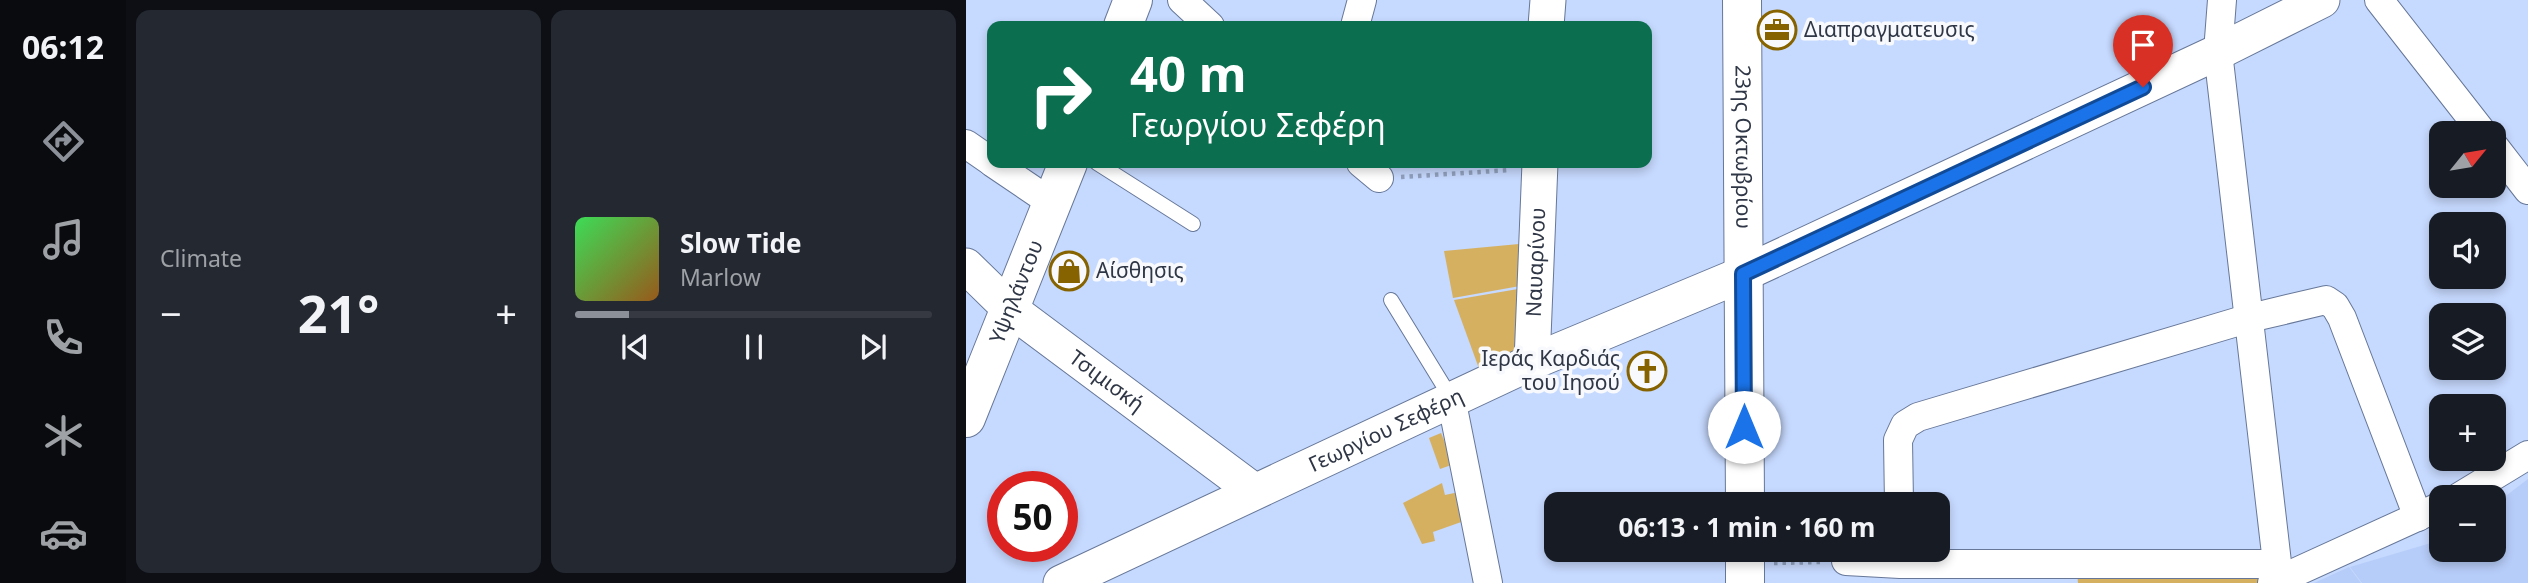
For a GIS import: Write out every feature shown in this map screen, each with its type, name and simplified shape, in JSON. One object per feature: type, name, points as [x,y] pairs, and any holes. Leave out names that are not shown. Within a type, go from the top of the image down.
[{"type":"main road","points":[[1125,21],[1133,0]]},
{"type":"main road","name":"23ης Οκτωβρίου","points":[[1742,0],[1745,492]]},
{"type":"main road","name":"Υψηλάντου","points":[[966,418],[1066,168]]},
{"type":"street","points":[[1182,0],[1205,21]]},
{"type":"street","points":[[1356,21],[1362,0]]},
{"type":"street","points":[[1546,21],[1548,0]]},
{"type":"street","points":[[2222,0],[2218,52],[2276,576]]},
{"type":"street","name":"Γεωργίου Σεφέρη","points":[[1061,583],[1451,398],[1743,274],[2218,52],[2322,0]]},
{"type":"street","points":[[2379,0],[2474,121]]},
{"type":"street","points":[[966,144],[987,158]]},
{"type":"street","points":[[2506,162],[2528,190]]},
{"type":"street","points":[[1002,168],[1052,203]]},
{"type":"street","name":"Ναυαρίνου","points":[[1532,362],[1540,168]]},
{"type":"street","name":"Τσιμισκή","points":[[966,265],[1010,309],[1254,491]]},
{"type":"street","points":[[1899,492],[1898,440],[1905,425],[1918,417],[2249,318],[2326,300],[2335,306],[2342,318],[2429,511],[2276,576],[1950,560]]},
{"type":"street","points":[[1451,398],[1488,583]]},
{"type":"street","points":[[2479,485],[2528,455]]},
{"type":"lane","points":[[1105,168],[1193,224]]},
{"type":"lane","points":[[1391,300],[1451,398]]},
{"type":"path","points":[[1370,170],[1455,168]]},
{"type":"path","points":[[1745,565],[1821,562]]},
{"type":"shaded area","points":[[1519,244],[1520,286],[1453,298],[1444,251]]},
{"type":"shaded area","points":[[1518,289],[1524,354],[1481,374],[1454,300]]},
{"type":"shaded area","points":[[1441,433],[1454,464],[1440,469],[1429,438]]},
{"type":"shaded area","points":[[2528,479],[2528,583],[2362,583],[2350,567],[2429,544],[2429,562],[2506,562],[2506,496]]},
{"type":"shaded area","points":[[1442,483],[1445,495],[1459,492],[1464,521],[1433,532],[1435,541],[1422,544],[1403,503]]},
{"type":"shaded area","points":[[2349,567],[2361,583],[2314,583]]},
{"type":"shaded area","points":[[2077,571],[2260,574],[2261,583],[2078,583]]},
{"type":"place","name":"Διαπραγματευσις","points":[[1777,30]]},
{"type":"place","name":"Αίσθησις","points":[[1069,271]]},
{"type":"place","name":"Ιεράς Καρδιάς του Ιησού","points":[[1647,371]]},
{"type":"route","points":[[1744,427],[1743,274],[2143,87]]}]
